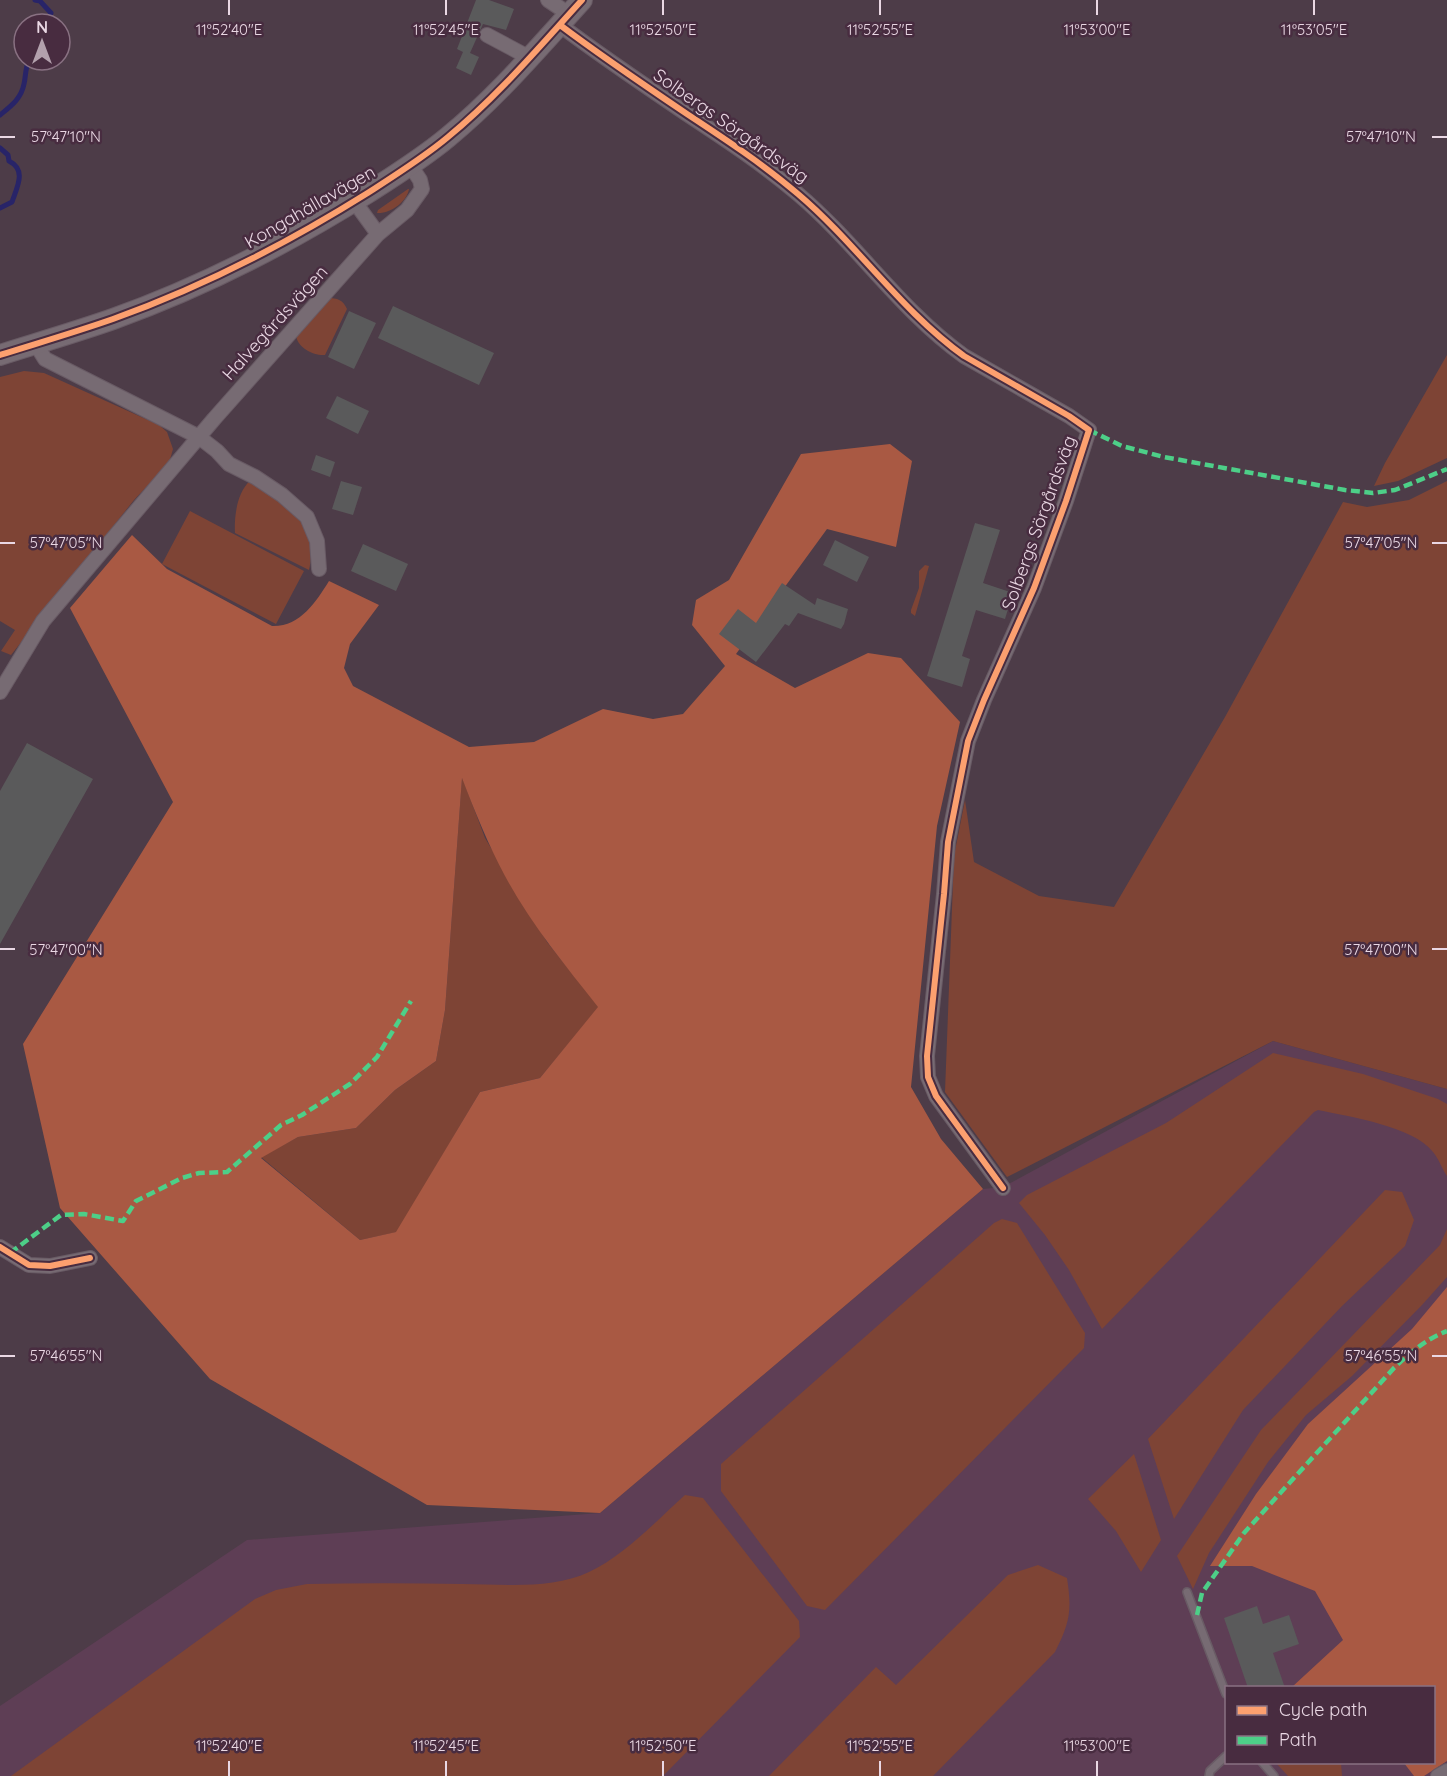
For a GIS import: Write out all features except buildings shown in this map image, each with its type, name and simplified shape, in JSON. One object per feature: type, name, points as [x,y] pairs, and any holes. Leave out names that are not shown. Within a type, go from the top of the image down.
[{"type":"street","points":[[548,0],[570,13]]},
{"type":"street","name":"Kongahällavägen","points":[[0,355],[113,319],[197,285],[270,249],[354,201],[447,138],[530,58],[570,13]]},
{"type":"street","name":"Solbergs Sörgårdsväg","points":[[570,13],[620,69],[746,154],[800,195],[948,344],[964,356],[1069,416],[1089,430],[1034,588],[968,741],[948,842],[927,1056],[928,1077],[936,1096],[1003,1188]]},
{"type":"street","points":[[487,35],[530,58]]},
{"type":"street","name":"Halvegårdsvägen","points":[[0,692],[43,621],[199,437],[378,234],[407,210],[422,189],[420,180],[410,165]]},
{"type":"street","points":[[354,201],[378,234]]},
{"type":"street","points":[[35,343],[45,359],[199,437],[229,464],[255,477],[282,495],[307,517],[317,541],[319,569]]},
{"type":"street","points":[[0,1247],[30,1265],[50,1266],[90,1258]]},
{"type":"street","points":[[1438,1776],[1447,1771]]},
{"type":"lane","points":[[1187,1592],[1225,1689]]},
{"type":"lane","points":[[1209,1776],[1210,1771],[1225,1758]]},
{"type":"lane","points":[[1264,1764],[1274,1776]]},
{"type":"shaded area","points":[[408,189],[408,194],[397,206],[387,212],[377,213],[378,210]]},
{"type":"shaded area","points":[[327,298],[340,300],[347,309],[325,355],[321,355],[303,348],[296,336]]},
{"type":"shaded area","points":[[1447,355],[1447,458],[1398,481],[1374,486],[1385,463]]},
{"type":"shaded area","points":[[24,371],[44,373],[159,425],[167,432],[173,449],[169,463],[134,500],[11,655],[1,651],[15,630],[0,621],[0,377]]},
{"type":"shaded area","points":[[890,444],[912,461],[896,547],[827,529],[736,654],[795,688],[868,653],[901,658],[960,722],[937,826],[911,1087],[941,1139],[983,1189],[600,1513],[427,1505],[210,1379],[60,1208],[23,1044],[173,802],[70,608],[132,535],[167,569],[272,626],[282,625],[299,618],[313,605],[329,581],[379,605],[350,644],[344,668],[353,686],[469,747],[534,742],[603,709],[653,719],[683,714],[725,666],[692,625],[696,600],[729,580],[801,454]],"holes":[[[462,778],[493,852],[525,910],[598,1007],[540,1078],[480,1092],[396,1232],[360,1240],[261,1158],[298,1137],[356,1128],[395,1090],[436,1061],[445,1010]]]},
{"type":"shaded area","points":[[250,481],[286,504],[302,521],[310,545],[309,570],[235,533],[239,498]]},
{"type":"shaded area","points":[[1447,481],[1447,1089],[1273,1041],[1007,1177],[945,1092],[954,856],[965,800],[974,862],[1039,896],[1114,907],[1225,717],[1343,502],[1367,507],[1409,500]]},
{"type":"shaded area","points":[[190,511],[304,571],[276,624],[162,564]]},
{"type":"shaded area","points":[[925,565],[929,566],[915,616],[911,610],[919,588],[919,571]]},
{"type":"shaded area","points":[[462,777],[485,838],[547,942],[599,1007],[540,1078],[480,1092],[397,1232],[360,1240],[261,1157],[298,1137],[356,1128],[395,1090],[436,1061],[445,1010]]},
{"type":"shaded area","points":[[1273,1041],[1447,1089],[1447,1776],[0,1776],[0,1706],[247,1540],[600,1513],[983,1189],[1003,1187]]},
{"type":"shaded area","points":[[1273,1053],[1363,1074],[1447,1104],[1447,1176],[1433,1152],[1411,1135],[1380,1124],[1318,1110],[1102,1329],[1069,1270],[1019,1203],[1027,1195],[1166,1123]]},
{"type":"shaded area","points":[[1385,1190],[1402,1192],[1414,1220],[1405,1246],[1342,1306],[1243,1410],[1174,1519],[1148,1439]]},
{"type":"shaded area","points":[[1002,1219],[1017,1223],[1085,1333],[1084,1348],[825,1610],[807,1606],[721,1491],[721,1464],[994,1223]]},
{"type":"shaded area","points":[[1447,1229],[1447,1277],[1352,1376],[1306,1415],[1268,1462],[1209,1553],[1193,1589],[1177,1556],[1261,1430],[1440,1245]]},
{"type":"shaded area","points":[[1447,1287],[1447,1761],[1424,1776],[1414,1776],[1405,1764],[1435,1764],[1435,1686],[1293,1686],[1343,1640],[1315,1591],[1252,1566],[1210,1566],[1256,1494],[1308,1424],[1412,1329]]},
{"type":"shaded area","points":[[1134,1454],[1161,1540],[1141,1572],[1116,1531],[1088,1499]]},
{"type":"shaded area","points":[[685,1495],[703,1498],[799,1621],[800,1637],[663,1776],[11,1776],[255,1599],[276,1590],[307,1584],[543,1584],[574,1578],[615,1557]]},
{"type":"shaded area","points":[[1038,1565],[1067,1578],[1068,1616],[1055,1652],[933,1776],[769,1776],[876,1667],[896,1685],[1008,1575]]},
{"type":"shaded area","points":[[1277,1764],[1341,1764],[1342,1776],[1288,1776]]},
{"type":"waterway","points":[[35,0],[40,1],[50,12]]},
{"type":"waterway","points":[[0,115],[21,94],[26,72]]},
{"type":"waterway","points":[[0,148],[8,155],[9,161],[15,165],[19,174],[12,202],[0,208]]},
{"type":"marked path","points":[[1089,430],[1122,446],[1164,457],[1345,490],[1373,493],[1395,490],[1447,469]]},
{"type":"marked path","points":[[10,1253],[61,1215],[84,1214],[123,1221],[136,1201],[182,1178],[199,1173],[227,1172],[281,1125],[302,1115],[350,1084],[377,1057],[411,1001]]},
{"type":"marked path","points":[[1197,1615],[1202,1593],[1244,1533],[1394,1368],[1425,1342],[1447,1331]]},
{"type":"cycle path","points":[[0,355],[113,319],[211,279],[274,247],[366,194],[429,152],[484,105],[582,0]]},
{"type":"cycle path","points":[[560,25],[744,152],[785,183],[840,234],[920,319],[964,356],[1069,416],[1089,430],[1034,588],[968,741],[948,842],[927,1056],[928,1077],[936,1096],[1003,1188]]},
{"type":"cycle path","points":[[0,1247],[29,1265],[50,1266],[90,1258]]}]
